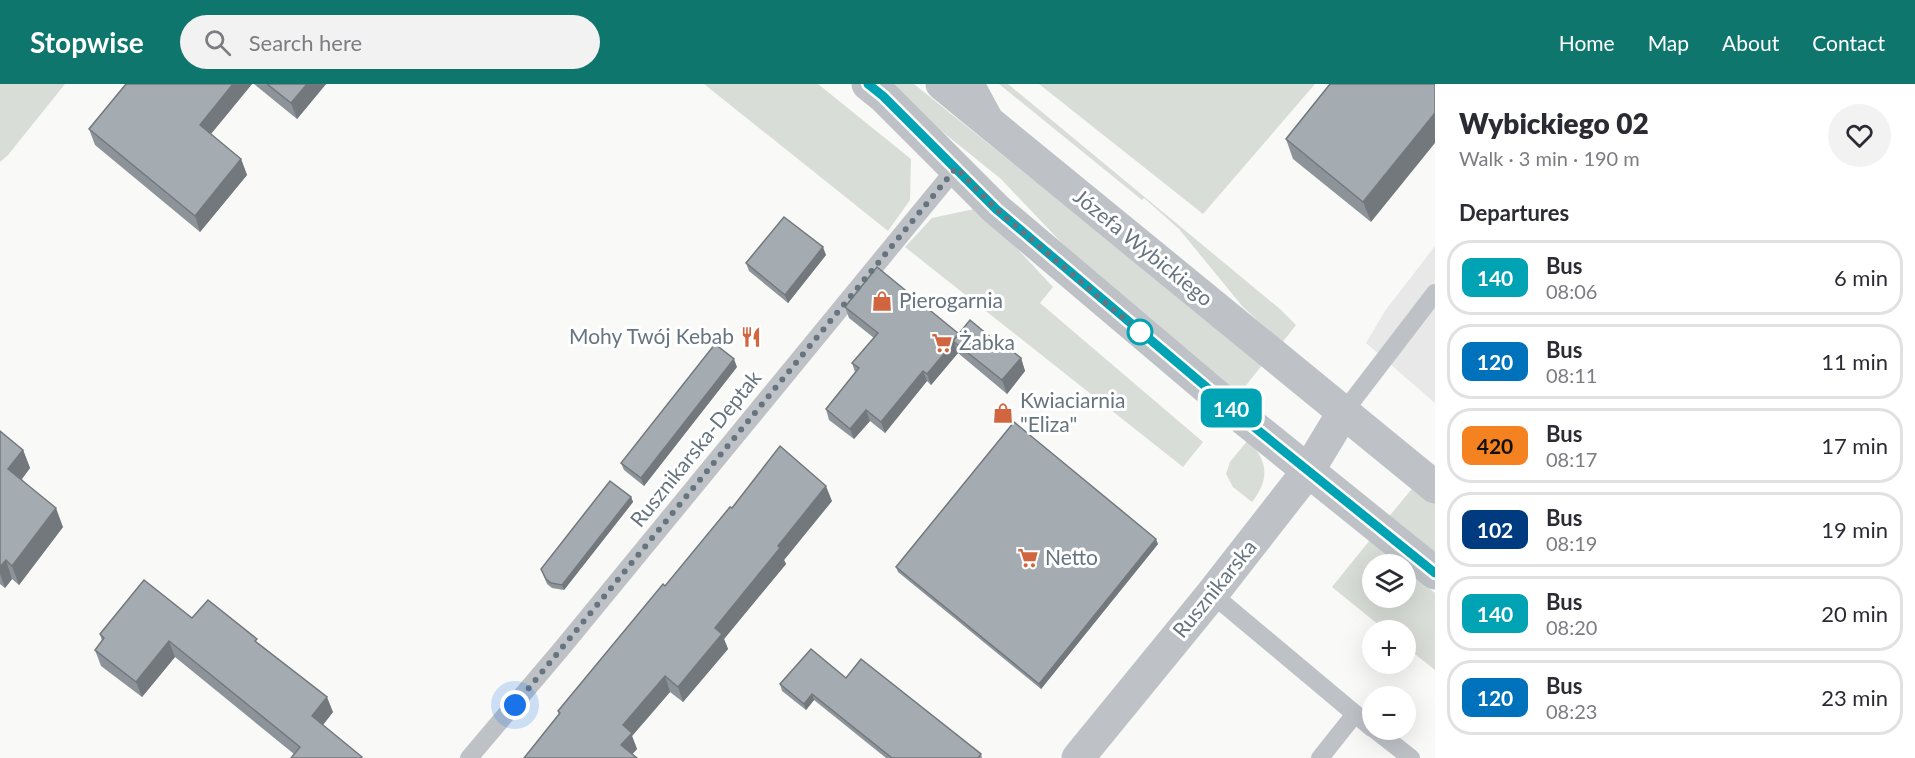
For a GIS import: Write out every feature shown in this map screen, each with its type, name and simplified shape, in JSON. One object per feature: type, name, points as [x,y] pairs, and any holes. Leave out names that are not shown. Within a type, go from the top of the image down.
[{"type":"street","points":[[868,84],[883,96],[996,209],[1173,360],[1435,573]]},
{"type":"street","name":"Józefa Wybickiego","points":[[942,84],[1435,487]]},
{"type":"street","name":"Rusznikarska","points":[[1078,758],[1212,594],[1308,471],[1342,413]]},
{"type":"lane","points":[[976,84],[1004,135]]},
{"type":"lane","name":"Rusznikarska-Deptak","points":[[469,758],[563,647],[956,168]]},
{"type":"lane","points":[[1342,413],[1435,293]]},
{"type":"lane","points":[[1212,594],[1362,719]]},
{"type":"lane","points":[[1320,758],[1355,714]]},
{"type":"lane","points":[[1388,740],[1411,758]]},
{"type":"shaded area","points":[[0,84],[65,84],[0,162]]},
{"type":"shaded area","points":[[704,84],[818,84],[911,159],[910,200],[888,231]]},
{"type":"shaded area","points":[[883,84],[914,84],[1263,364],[1236,398],[1093,276],[1001,179]]},
{"type":"shaded area","points":[[999,84],[1008,84],[1280,309],[1296,325],[1282,343],[1243,307],[1179,229],[1144,198],[1142,200]]},
{"type":"shaded area","points":[[1039,84],[1315,84],[1203,214]]},
{"type":"shaded area","points":[[974,209],[997,227],[1053,287],[1040,303],[1203,442],[1183,467],[905,247],[932,218]]},
{"type":"shaded area","points":[[1435,246],[1435,403],[1366,343],[1385,311]]},
{"type":"shaded area","points":[[1248,440],[1260,455],[1264,470],[1262,486],[1252,502],[1233,487],[1226,474],[1230,462]]},
{"type":"shaded area","points":[[1415,485],[1435,502],[1435,557],[1387,519]]},
{"type":"shaded area","points":[[1370,540],[1387,554],[1362,554],[1362,608],[1416,608],[1416,577],[1435,593],[1435,670],[1416,655],[1416,620],[1373,620],[1332,587]]},
{"type":"building","points":[[126,84],[233,84],[200,125],[241,159],[195,216],[89,129]]},
{"type":"building","points":[[267,84],[307,84],[291,103]]},
{"type":"building","points":[[1330,84],[1435,84],[1435,113],[1363,202],[1286,139]]},
{"type":"building","points":[[784,217],[823,247],[785,295],[746,263]]},
{"type":"building","points":[[877,267],[959,334],[927,374],[923,371],[881,422],[866,410],[850,429],[826,409],[859,368],[852,363],[878,333],[845,307]]},
{"type":"building","points":[[970,320],[1021,358],[1002,380],[953,341]]},
{"type":"building","points":[[715,344],[734,359],[641,478],[621,463]]},
{"type":"building","name":"Netto","points":[[1014,422],[1156,539],[1039,684],[896,567]]},
{"type":"building","points":[[0,431],[23,450],[8,469],[56,508],[12,566],[6,560],[0,567]]},
{"type":"building","points":[[780,446],[826,486],[778,546],[780,548],[715,628],[722,634],[678,687],[665,676],[623,725],[632,733],[621,745],[637,758],[524,758],[560,713],[558,711],[663,584],[665,586],[730,507],[732,508]]},
{"type":"building","points":[[610,481],[631,497],[562,585],[551,583],[541,569]]},
{"type":"building","points":[[144,580],[192,618],[208,600],[257,639],[255,641],[327,697],[312,716],[362,757],[291,758],[300,747],[169,641],[136,682],[95,650],[104,638],[100,634]]},
{"type":"building","points":[[811,649],[846,678],[861,659],[981,754],[978,758],[892,758],[812,694],[804,704],[780,684]]},
{"type":"bus line","name":"140","points":[[868,84],[883,96],[996,209],[1244,419],[1435,573]]},
{"type":"place","name":"Pierogarnia","points":[[882,301]]},
{"type":"place","name":"Mohy Twój Kebab","points":[[751,337]]},
{"type":"place","name":"Żabka","points":[[942,343]]},
{"type":"place","name":"Kwiaciarnia \"Eliza\"","points":[[1003,413]]},
{"type":"place","name":"Netto","points":[[1028,558]]},
{"type":"route","points":[[515,705],[956,168],[996,209],[1140,332]]}]
